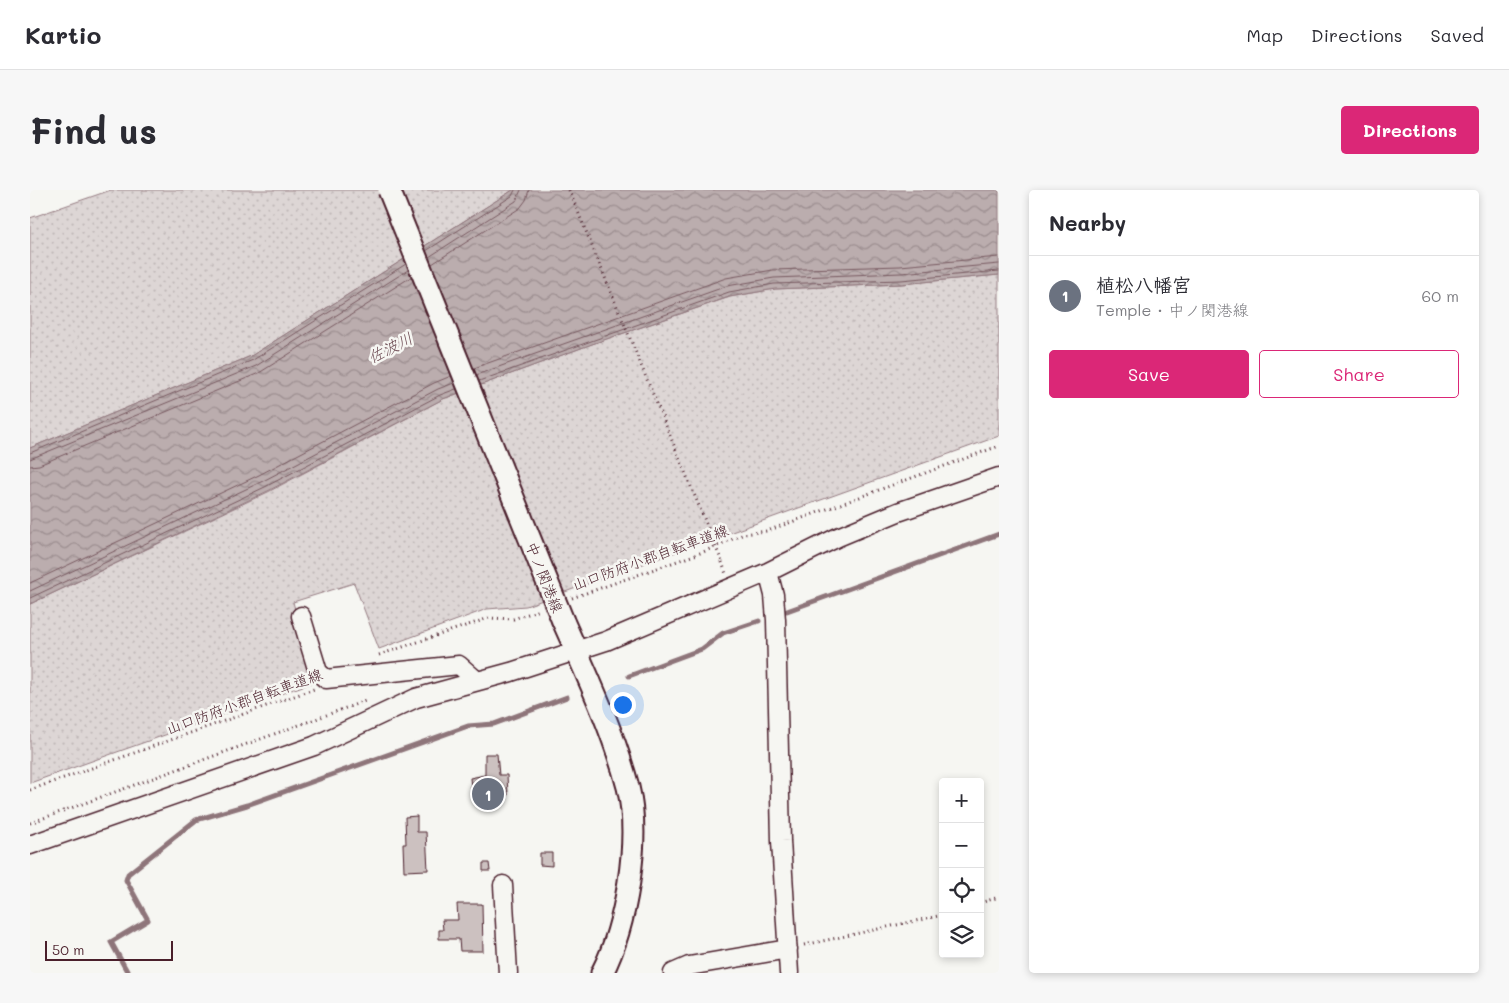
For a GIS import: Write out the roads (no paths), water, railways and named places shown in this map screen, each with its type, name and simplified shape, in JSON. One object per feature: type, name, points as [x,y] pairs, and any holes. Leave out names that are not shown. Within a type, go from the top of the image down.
[{"type":"main road","name":"中ノ関港線","points":[[389,190],[556,613],[577,650],[613,743],[628,789],[632,830],[630,886],[611,955],[602,973]]},
{"type":"street","points":[[30,845],[314,746],[416,698],[470,676],[511,672],[606,641],[768,572],[838,537],[898,512],[999,477]]},
{"type":"street","points":[[768,572],[774,595],[776,620],[781,842],[789,973]]},
{"type":"street","points":[[301,616],[318,672],[326,679],[459,665],[470,676]]},
{"type":"street","points":[[503,885],[508,973]]},
{"type":"street","points":[[673,973],[689,966],[788,949]]},
{"type":"water","name":"佐波川","points":[[513,190],[999,190],[999,275],[901,284],[775,289],[729,297],[592,344],[443,399],[268,491],[30,604],[30,448],[251,356]]},
{"type":"waterway","points":[[787,611],[999,534]]},
{"type":"waterway","points":[[629,676],[702,649],[723,633],[759,621]]},
{"type":"waterway","points":[[128,973],[111,942],[148,920],[126,880],[128,874],[196,820],[247,805],[468,726],[494,724],[567,697]]},
{"type":"place","name":"植松八幡宮","points":[[488,794]]}]
